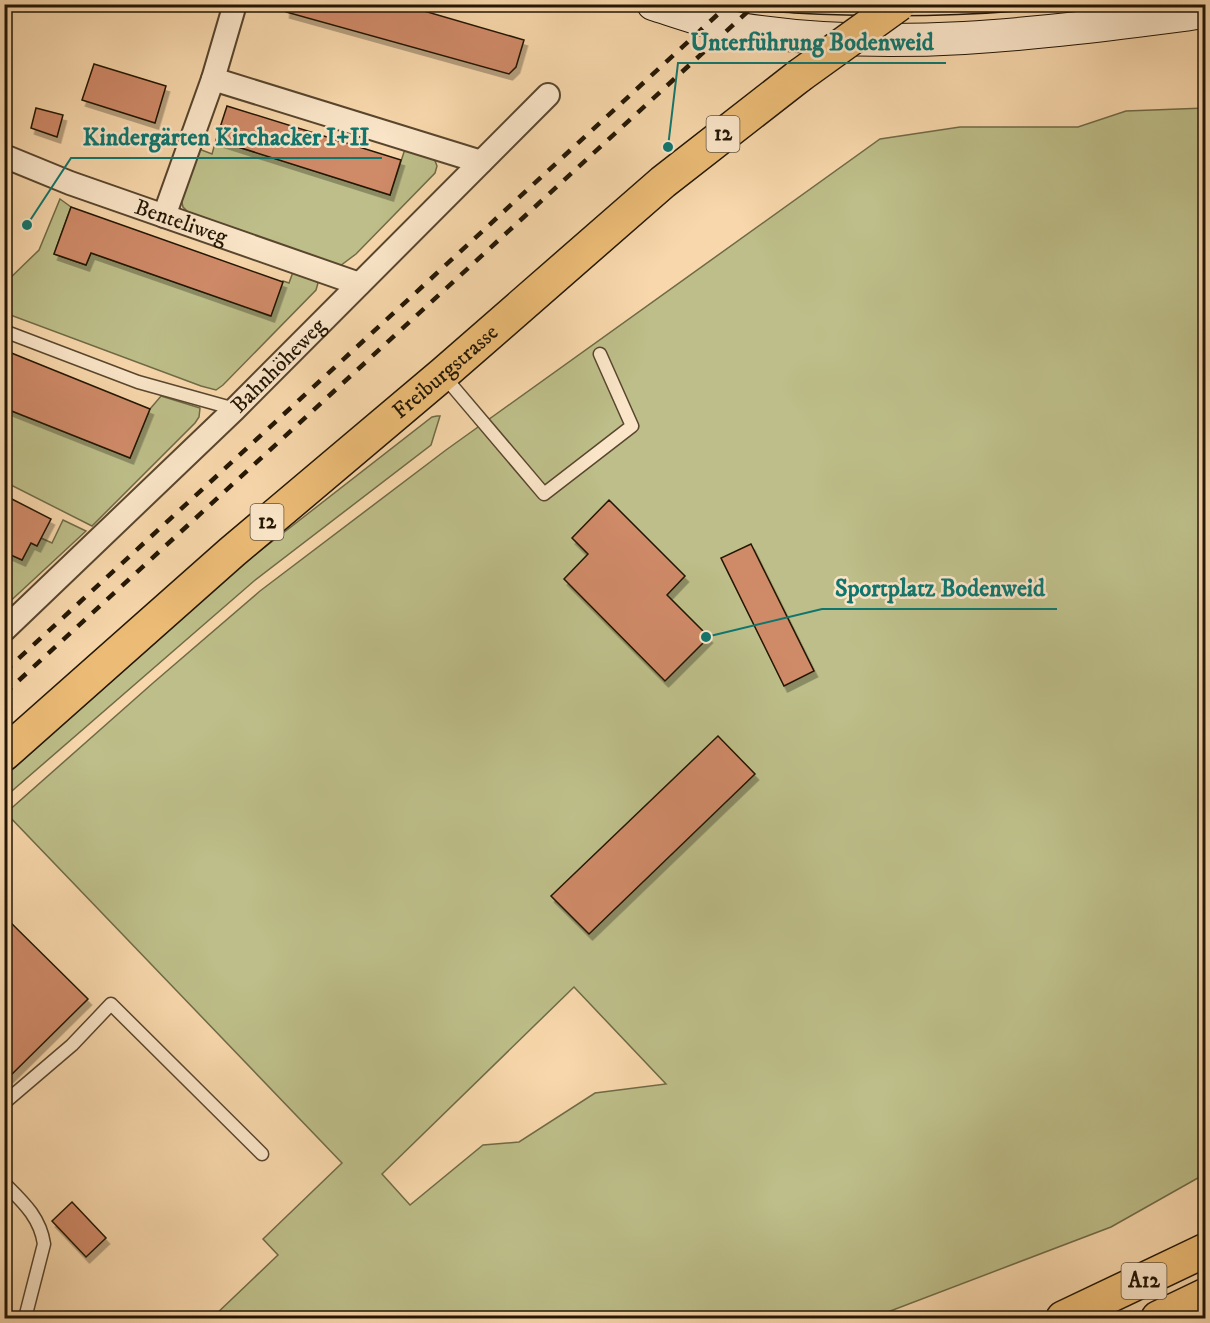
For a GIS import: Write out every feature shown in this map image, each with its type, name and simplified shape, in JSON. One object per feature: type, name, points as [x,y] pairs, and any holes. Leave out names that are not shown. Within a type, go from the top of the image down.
[{"type":"main road","points":[[653,4],[739,28],[867,41],[1035,34],[1206,12]]},
{"type":"main road","name":"Freiburgstrasse","points":[[4,754],[232,552],[443,374],[663,182],[799,76],[899,4]]},
{"type":"main road","points":[[1072,1314],[1206,1229]]},
{"type":"main road","name":"A12","points":[[1072,1314],[1206,1250]]},
{"type":"main road","name":"A12","points":[[1158,1318],[1206,1295]]},
{"type":"street","points":[[165,216],[213,79],[235,4]]},
{"type":"street","points":[[213,79],[481,162]]},
{"type":"street","name":"Bahnhöheweg","points":[[4,630],[234,409],[548,95]]},
{"type":"street","name":"Benteliweg","points":[[4,156],[70,183],[359,284]]},
{"type":"lane","points":[[847,4],[917,4]]},
{"type":"lane","points":[[4,331],[138,382],[234,409]]},
{"type":"lane","points":[[443,374],[544,494],[632,426],[600,354]]},
{"type":"lane","points":[[4,1103],[72,1045],[111,1004],[262,1154]]},
{"type":"lane","points":[[4,1182],[30,1209],[42,1233],[44,1244],[25,1318]]},
{"type":"green space","points":[[1205,108],[1205,1174],[1111,1227],[872,1318],[212,1318],[278,1255],[263,1239],[342,1163],[6,813],[260,591],[446,450],[880,139],[960,127],[1078,127],[1126,111]],"holes":[[[574,987],[666,1084],[595,1093],[519,1142],[483,1145],[410,1205],[382,1174]]]},
{"type":"green space","points":[[216,140],[390,195],[405,149],[434,158],[437,166],[435,173],[356,254],[340,266],[188,212],[183,207],[181,199],[199,149],[212,154]]},
{"type":"green space","points":[[60,199],[71,207],[54,254],[86,265],[91,253],[270,316],[283,281],[289,283],[293,272],[313,279],[318,283],[316,290],[223,385],[216,390],[201,386],[5,313],[4,284],[39,250]]},
{"type":"green space","points":[[161,396],[200,408],[199,417],[92,526],[5,482],[4,408],[130,458],[150,409]]},
{"type":"green space","points":[[440,416],[431,445],[254,581],[5,797],[4,777],[242,565],[432,417]]},
{"type":"green space","points":[[63,520],[86,531],[5,606],[5,552],[22,560],[31,543],[37,546],[41,538],[52,543]]},
{"type":"building","points":[[287,4],[400,4],[524,40],[516,67],[509,74],[286,12]]},
{"type":"building","points":[[94,64],[166,86],[155,123],[82,100]]},
{"type":"building","points":[[227,106],[401,160],[390,195],[216,140]]},
{"type":"building","points":[[36,108],[63,115],[57,137],[31,128]]},
{"type":"building","points":[[71,207],[283,282],[271,316],[91,253],[86,265],[54,254]]},
{"type":"building","points":[[4,350],[150,409],[130,458],[4,408]]},
{"type":"building","points":[[4,495],[51,519],[37,546],[31,543],[22,560],[4,552]]},
{"type":"building","points":[[609,500],[685,576],[667,595],[709,637],[665,681],[564,579],[588,554],[572,538]]},
{"type":"building","points":[[751,544],[814,671],[784,686],[721,558]]},
{"type":"building","points":[[718,736],[755,774],[589,934],[551,896]]},
{"type":"building","points":[[4,916],[88,999],[4,1082]]},
{"type":"building","points":[[72,1202],[106,1238],[86,1257],[52,1221]]},
{"type":"tram line","points":[[689,4],[741,11],[902,16],[1010,12],[1082,4]]},
{"type":"railway","points":[[4,672],[729,4]]},
{"type":"railway","points":[[4,694],[756,4]]},
{"type":"place","name":"Unterführung Bodenweid","points":[[668,147]]},
{"type":"place","name":"Kindergärten Kirchacker I+II","points":[[27,225]]},
{"type":"place","name":"Sportplatz Bodenweid","points":[[706,637]]}]
